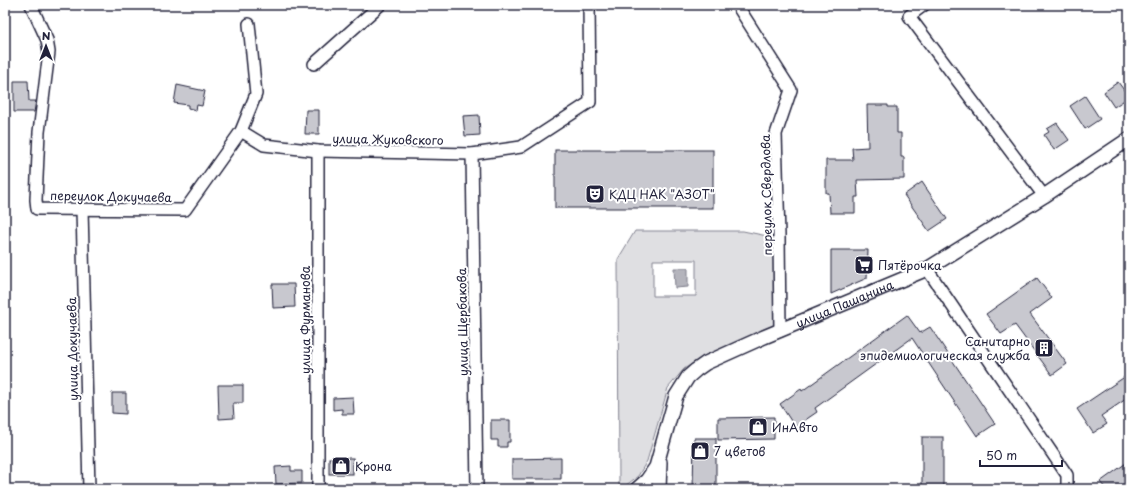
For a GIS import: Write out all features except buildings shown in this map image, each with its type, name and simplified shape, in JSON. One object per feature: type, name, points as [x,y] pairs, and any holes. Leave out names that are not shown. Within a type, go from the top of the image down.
[{"type":"main road","name":"улица Пашанина","points":[[660,456],[676,396],[688,377],[706,363],[927,269],[1044,196],[1129,139]]},
{"type":"main road","points":[[637,489],[652,474],[660,456]]},
{"type":"main road","points":[[659,489],[660,456]]},
{"type":"street","name":"переулок Докучаева","points":[[31,5],[47,40],[49,52],[38,132],[37,209],[185,210],[242,131]]},
{"type":"street","points":[[314,64],[380,5]]},
{"type":"street","name":"улица Жуковского","points":[[242,131],[264,145],[318,151],[472,154],[521,148],[590,102],[589,5]]},
{"type":"street","name":"переулок Свердлова","points":[[737,5],[791,90],[776,134],[780,331]]},
{"type":"street","points":[[924,5],[909,16],[1044,196]]},
{"type":"street","points":[[242,131],[256,94],[249,24]]},
{"type":"street","name":"улица Фурманова","points":[[318,151],[318,489]]},
{"type":"street","name":"улица Щербакова","points":[[472,154],[478,489]]},
{"type":"street","name":"улица Докучаева","points":[[82,209],[89,489]]},
{"type":"street","points":[[927,269],[1067,475],[1067,489]]},
{"type":"shaded area","points":[[635,231],[743,231],[777,238],[776,323],[758,336],[706,355],[684,369],[668,388],[647,461],[638,476],[625,486],[619,488],[618,259]],"holes":[[[653,260],[696,260],[696,296],[653,296]]]},
{"type":"shaded area","points":[[674,268],[688,268],[688,287],[675,288]]},
{"type":"place","name":"КДЦ НАК \"АЗОТ\"","points":[[595,194]]},
{"type":"place","name":"Пятёрочка","points":[[864,265]]},
{"type":"place","name":"Санитарно эпидемиологическая служба","points":[[1044,348]]},
{"type":"place","name":"ИнАвто","points":[[758,427]]},
{"type":"place","name":"7 цветов","points":[[700,451]]},
{"type":"place","name":"Крона","points":[[341,466]]}]
